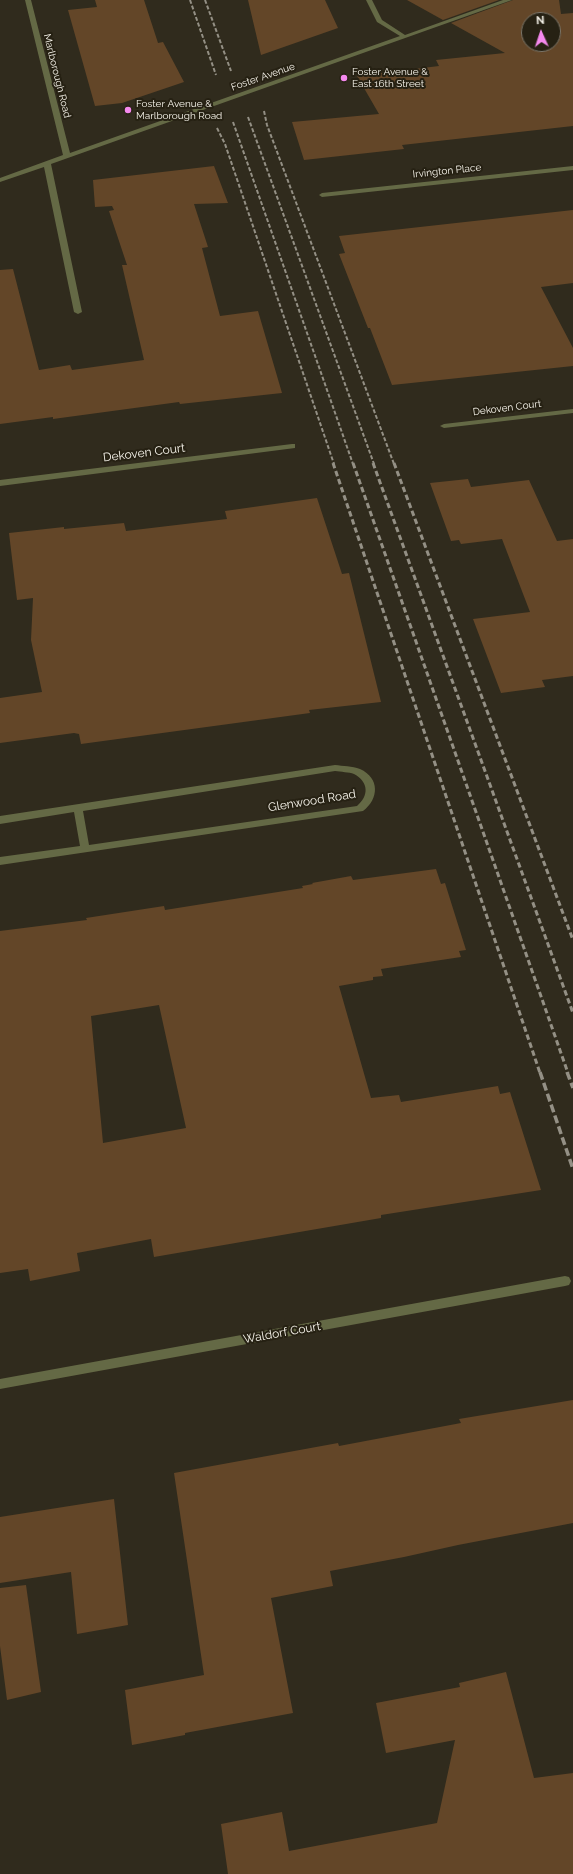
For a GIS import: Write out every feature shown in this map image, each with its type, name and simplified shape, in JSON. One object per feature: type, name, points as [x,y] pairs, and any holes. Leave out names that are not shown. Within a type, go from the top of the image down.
[{"type":"street","name":"Marlborough Road","points":[[28,0],[67,156]]},
{"type":"street","points":[[369,0],[379,21],[405,37]]},
{"type":"street","name":"Foster Avenue","points":[[0,180],[509,0]]},
{"type":"street","points":[[47,163],[78,312]]},
{"type":"street","name":"Irvington Place","points":[[322,195],[573,168]]},
{"type":"street","name":"Dekoven Court","points":[[444,426],[573,411]]},
{"type":"street","name":"Dekoven Court","points":[[0,483],[292,446]]},
{"type":"street","name":"Glenwood Road","points":[[0,820],[334,768],[358,772],[365,778],[370,786],[371,795],[368,802],[360,809],[0,861]]},
{"type":"street","points":[[78,808],[85,848]]},
{"type":"street","name":"Waldorf Court","points":[[0,1384],[565,1281]]},
{"type":"building","points":[[95,0],[144,0],[158,43],[163,42],[184,82],[122,103],[95,106],[68,10],[97,7]]},
{"type":"building","points":[[248,0],[325,0],[338,28],[261,55]]},
{"type":"building","points":[[407,0],[499,0],[443,20]]},
{"type":"building","points":[[513,0],[559,0],[561,12],[521,12],[521,52],[561,52],[561,14],[573,13],[573,126],[402,145],[404,149],[304,160],[292,122],[379,114],[357,76],[439,66],[436,60],[505,53],[451,23]]},
{"type":"building","points":[[214,166],[228,203],[194,204],[208,247],[202,248],[220,316],[258,311],[282,393],[180,404],[179,402],[53,419],[53,417],[0,424],[0,270],[13,269],[39,370],[70,365],[72,370],[144,360],[122,265],[127,265],[109,211],[114,210],[112,206],[95,207],[93,180]]},
{"type":"building","points":[[573,210],[573,283],[541,287],[573,348],[573,366],[392,385],[339,254],[345,253],[339,236]]},
{"type":"building","points":[[468,479],[471,487],[529,480],[557,541],[573,539],[573,676],[542,680],[545,687],[501,693],[473,619],[530,612],[502,539],[461,544],[459,540],[451,541],[430,483]]},
{"type":"building","points":[[317,498],[342,574],[349,573],[381,702],[309,710],[310,713],[81,744],[79,734],[74,733],[0,743],[0,698],[42,692],[31,640],[33,598],[17,600],[9,533],[64,527],[64,529],[124,523],[126,531],[227,519],[225,511]]},
{"type":"building","points":[[436,869],[441,884],[445,883],[466,950],[459,951],[461,957],[381,969],[383,976],[373,977],[373,980],[339,986],[371,1098],[399,1095],[401,1102],[498,1086],[500,1094],[510,1092],[541,1190],[381,1215],[381,1218],[154,1257],[151,1239],[77,1253],[80,1271],[30,1281],[28,1269],[0,1273],[0,931],[87,920],[86,918],[164,906],[165,910],[303,888],[302,886],[313,884],[312,883],[351,876],[353,880]],"holes":[[[159,1005],[186,1128],[103,1143],[91,1016]]]},
{"type":"building","points":[[573,1400],[573,1523],[330,1571],[333,1586],[271,1598],[293,1713],[185,1733],[185,1735],[132,1745],[125,1690],[204,1675],[174,1473],[338,1443],[339,1446],[461,1423],[459,1419]]},
{"type":"building","points":[[114,1499],[128,1625],[77,1634],[71,1572],[0,1583],[0,1517]]},
{"type":"building","points":[[26,1585],[41,1692],[7,1700],[0,1646],[0,1588]]},
{"type":"building","points":[[506,1672],[534,1778],[573,1773],[573,1874],[228,1874],[221,1824],[282,1812],[289,1851],[437,1823],[455,1740],[386,1753],[376,1703],[460,1687],[459,1683]]},
{"type":"railway","points":[[190,0],[216,75]]},
{"type":"railway","points":[[205,0],[231,71]]},
{"type":"railway","points":[[264,111],[267,125],[394,464]]},
{"type":"railway","points":[[248,117],[374,464]]},
{"type":"railway","points":[[233,122],[353,464]]},
{"type":"railway","points":[[217,128],[225,144],[334,464]]},
{"type":"railway","points":[[333,463],[540,1073]]},
{"type":"railway","points":[[353,463],[568,1073]]},
{"type":"railway","points":[[373,463],[573,1013]]},
{"type":"railway","points":[[394,463],[573,940]]},
{"type":"railway","points":[[540,1072],[573,1169]]},
{"type":"railway","points":[[567,1072],[573,1088]]},
{"type":"place","name":"Foster Avenue & East 16th Street","points":[[344,78]]},
{"type":"place","name":"Foster Avenue & Marlborough Road","points":[[128,110]]}]
